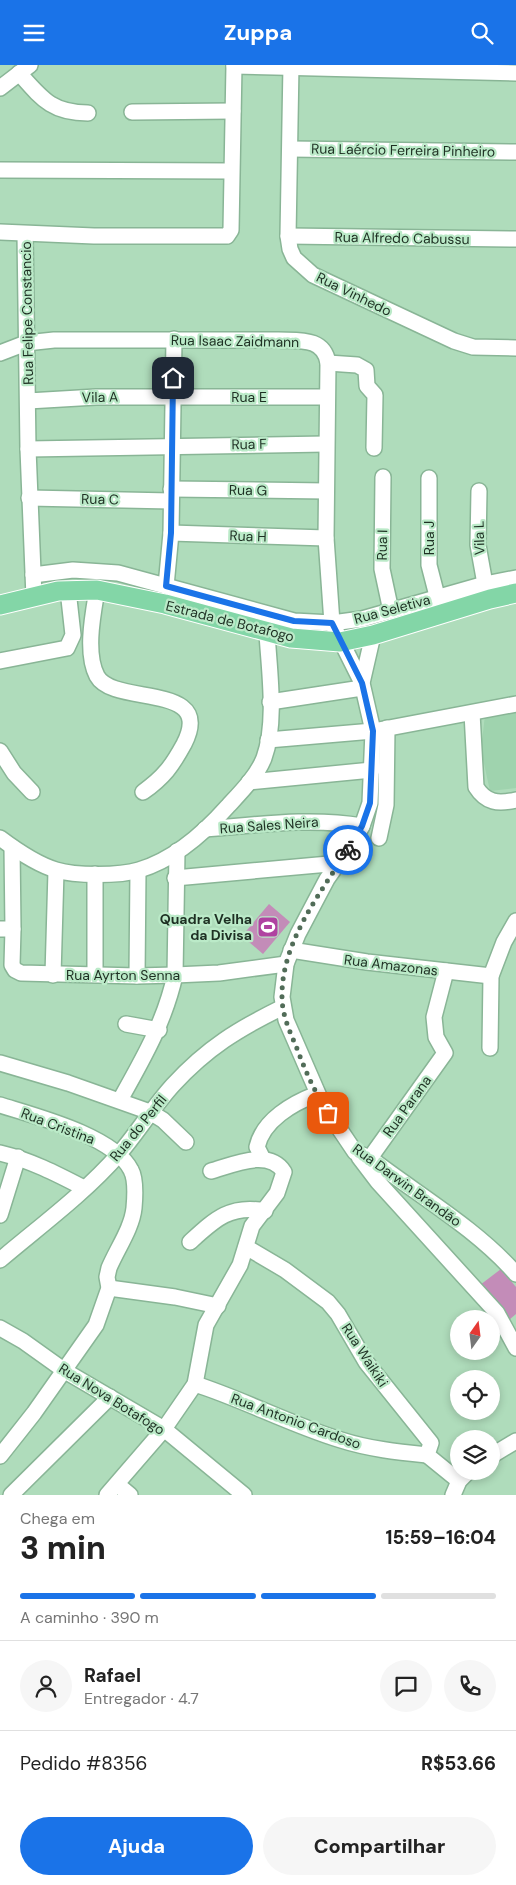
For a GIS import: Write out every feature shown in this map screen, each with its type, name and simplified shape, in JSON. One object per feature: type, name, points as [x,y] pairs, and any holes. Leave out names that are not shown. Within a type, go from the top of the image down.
[{"type":"main road","name":"Estrada de Botafogo","points":[[0,605],[68,590],[97,589],[164,604],[268,633],[340,642],[373,635],[480,601],[516,593]]},
{"type":"street","points":[[0,170],[231,171],[234,66],[516,73]]},
{"type":"street","name":"Rua Vinhedo","points":[[291,66],[288,237],[294,258],[314,275],[454,341],[472,347],[516,348]]},
{"type":"street","points":[[0,88],[24,69],[53,107],[64,111],[88,113]]},
{"type":"street","points":[[132,112],[233,111]]},
{"type":"street","name":"Rua Laércio Ferreira Pinheiro","points":[[291,149],[516,152]]},
{"type":"street","name":"Rua Felipe Constancio","points":[[34,597],[29,498],[25,235],[224,237],[229,235],[231,230],[231,171]]},
{"type":"street","points":[[0,231],[25,235]]},
{"type":"street","name":"Rua Alfredo Cabussu","points":[[288,237],[516,239]]},
{"type":"street","points":[[166,586],[171,533],[174,339]]},
{"type":"street","name":"Rua Isaac Zaidmann","points":[[0,353],[26,343],[54,340],[174,339],[312,342],[321,346],[326,353],[328,363]]},
{"type":"street","points":[[270,701],[362,686],[332,623],[326,539],[326,397],[328,363],[357,365],[366,370],[368,386],[375,395],[374,448]]},
{"type":"street","name":"Vila A","points":[[28,401],[96,397],[173,397]]},
{"type":"street","name":"Rua E","points":[[173,397],[326,397]]},
{"type":"street","name":"Rua F","points":[[28,449],[172,445],[326,444]]},
{"type":"street","name":"Rua I","points":[[383,477],[382,569],[391,611]]},
{"type":"street","name":"Rua J","points":[[429,478],[429,565],[437,596]]},
{"type":"street","name":"Rua G","points":[[171,495],[326,491]]},
{"type":"street","name":"Vila L","points":[[479,491],[478,545],[485,583]]},
{"type":"street","name":"Rua C","points":[[29,498],[171,495]]},
{"type":"street","name":"Rua H","points":[[171,533],[326,539]]},
{"type":"street","name":"Rua Seletiva","points":[[33,575],[72,570],[98,570],[166,586],[294,621],[332,623],[391,611],[485,583],[516,578]]},
{"type":"street","points":[[97,589],[91,638],[97,676],[103,683],[111,687],[153,696],[175,704],[184,709],[191,723],[190,732],[174,764],[162,779],[143,792]]},
{"type":"street","points":[[0,661],[67,648],[73,635],[68,590]]},
{"type":"street","points":[[310,639],[324,633],[332,623]]},
{"type":"street","points":[[6,929],[6,843],[56,871],[95,874],[138,871],[177,851],[205,829],[249,782],[263,759],[268,740],[270,701],[268,633]]},
{"type":"street","name":"Rua Darwin Brandão","points":[[373,635],[362,686],[380,729],[372,770],[370,803],[362,826],[340,863],[327,879],[289,957],[283,987],[283,1007],[290,1032],[317,1094],[334,1123],[356,1152],[370,1159],[479,1239],[516,1274]]},
{"type":"street","points":[[268,740],[380,729],[516,704]]},
{"type":"street","points":[[472,713],[476,787],[482,796],[492,802],[516,800]]},
{"type":"street","points":[[379,838],[386,805],[380,729]]},
{"type":"street","points":[[0,751],[14,773],[32,792]]},
{"type":"street","points":[[249,782],[372,770]]},
{"type":"street","name":"Rua Sales Neira","points":[[205,829],[336,821],[362,826]]},
{"type":"street","points":[[120,1100],[158,1030],[175,975],[175,878],[177,851]]},
{"type":"street","points":[[175,878],[340,863]]},
{"type":"street","points":[[53,975],[56,871]]},
{"type":"street","points":[[137,976],[138,871]]},
{"type":"street","points":[[95,874],[95,975]]},
{"type":"street","points":[[490,1048],[491,976],[504,942],[516,921]]},
{"type":"street","name":"Rua Ayrton Senna","points":[[6,929],[12,965],[15,970],[22,973],[137,976],[219,973],[289,957]]},
{"type":"street","name":"Rua Amazonas","points":[[289,957],[491,976]]},
{"type":"street","name":"Rua Parana","points":[[370,1159],[445,1053],[436,1037],[434,1017],[446,971]]},
{"type":"street","name":"Rua do Perfil","points":[[0,1260],[84,1188],[119,1154],[150,1112],[190,1067],[222,1040],[242,1027],[283,1007]]},
{"type":"street","points":[[126,1024],[158,1030]]},
{"type":"street","points":[[0,1063],[120,1100],[150,1112],[162,1120],[186,1142]]},
{"type":"street","points":[[263,1159],[257,1147],[264,1132],[289,1107],[317,1094]]},
{"type":"street","name":"Rua Cristina","points":[[0,1105],[88,1135],[119,1154],[132,1170],[134,1209],[109,1268],[107,1277],[109,1288],[96,1325],[65,1371],[0,1456]]},
{"type":"street","points":[[356,1152],[378,1181],[497,1313],[516,1348]]},
{"type":"street","points":[[0,1153],[18,1157],[84,1188]]},
{"type":"street","points":[[0,1215],[18,1157]]},
{"type":"street","points":[[130,1495],[112,1490],[164,1429],[195,1384],[203,1333],[240,1265],[252,1226],[277,1193],[284,1175],[280,1167],[263,1159],[211,1171]]},
{"type":"street","points":[[190,1242],[213,1221],[230,1212],[241,1209],[265,1211]]},
{"type":"street","name":"Rua Waikiki","points":[[246,1247],[263,1255],[315,1291],[338,1314],[366,1363],[431,1443],[427,1455]]},
{"type":"street","points":[[109,1288],[175,1297],[218,1306]]},
{"type":"street","name":"Rua Nova Botafogo","points":[[0,1328],[23,1341],[65,1371],[164,1429],[244,1495]]},
{"type":"street","name":"Rua Antonio Cardoso","points":[[195,1384],[252,1404],[340,1440],[386,1450],[427,1455]]},
{"type":"street","points":[[11,1495],[110,1397]]},
{"type":"street","points":[[500,1451],[516,1441]]},
{"type":"street","points":[[427,1455],[460,1482]]},
{"type":"shaded area","points":[[516,709],[516,788],[490,791],[481,750],[485,715]]},
{"type":"shaded area","name":"Quadra Velha da Divisa","points":[[269,904],[290,922],[263,954],[242,936]]},
{"type":"shaded area","points":[[501,1269],[516,1287],[516,1314],[509,1320],[480,1285]]},
{"type":"way so far","points":[[328,1113],[310,1081],[302,1061],[286,1020],[282,997],[286,964],[298,934],[327,879],[348,850]]},
{"type":"place","name":"Quadra Velha da Divisa","points":[[268,927]]},
{"type":"route","points":[[173,378],[171,533],[166,586],[294,621],[332,623],[362,683],[373,731],[372,793],[370,803],[362,826],[348,850]]}]
